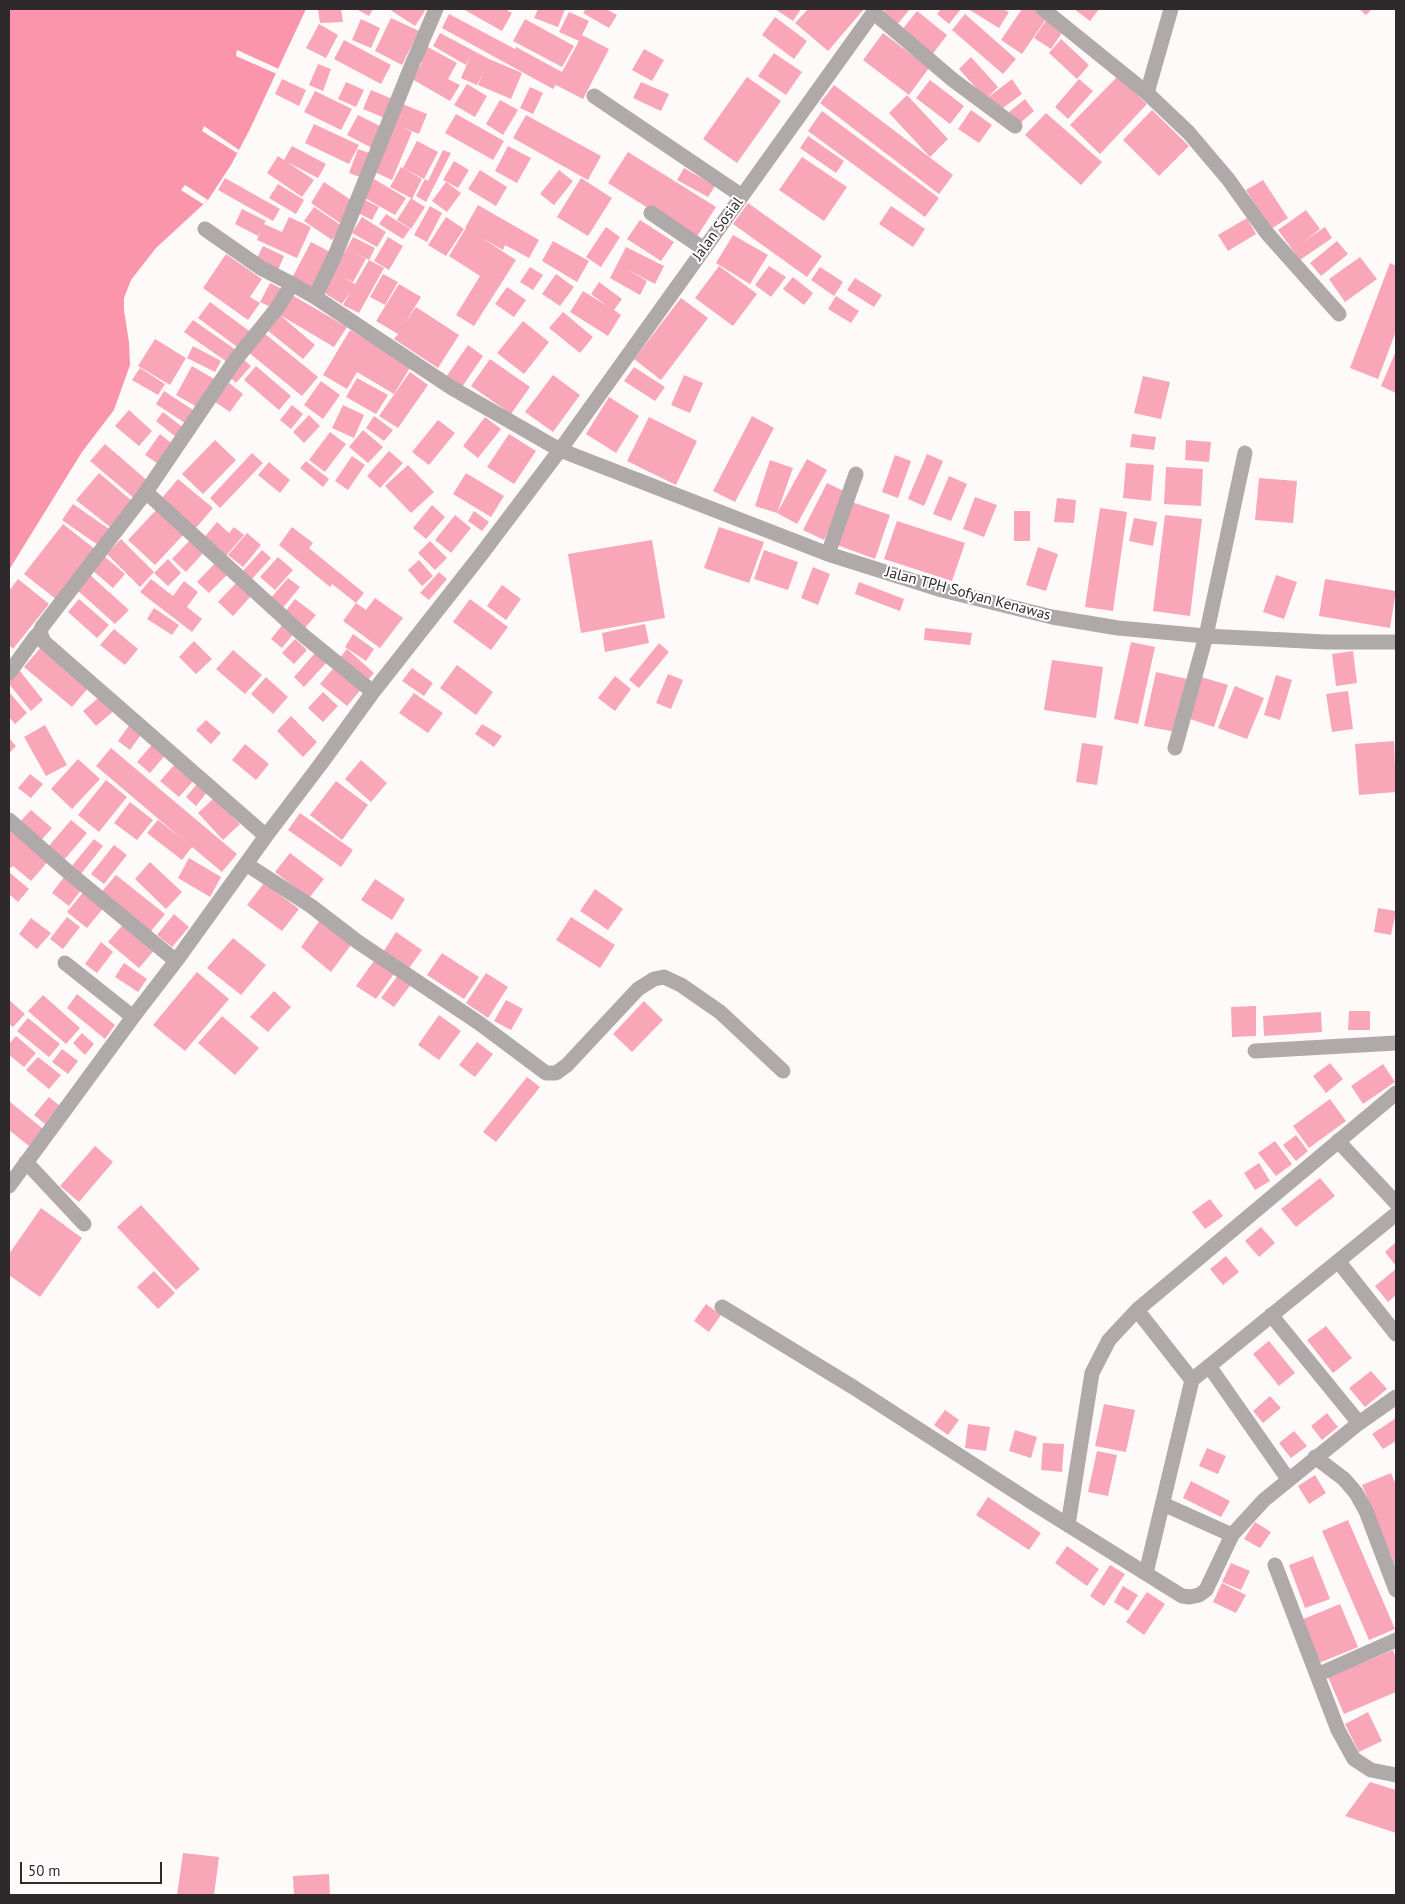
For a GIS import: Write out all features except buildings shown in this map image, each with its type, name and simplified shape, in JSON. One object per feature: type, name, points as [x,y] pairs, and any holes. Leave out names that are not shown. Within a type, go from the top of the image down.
[{"type":"street","points":[[315,297],[336,253],[410,67],[436,9]]},
{"type":"street","points":[[1043,9],[1148,94],[1189,133],[1266,232],[1339,314]]},
{"type":"street","points":[[1148,94],[1171,9]]},
{"type":"street","points":[[875,11],[953,80],[1015,126]]},
{"type":"street","name":"Jalan Sosial","points":[[9,1186],[373,692],[480,556],[560,450],[875,11]]},
{"type":"street","points":[[594,96],[742,196]]},
{"type":"street","points":[[651,213],[704,249]]},
{"type":"street","name":"Jalan TPH Sofyan Kenawas","points":[[205,229],[262,268],[315,297],[452,388],[560,450],[828,554],[942,590],[1052,617],[1118,628],[1206,636],[1325,642],[1396,642]]},
{"type":"street","points":[[9,673],[146,492],[236,359],[278,307],[292,284]]},
{"type":"street","points":[[1175,748],[1206,636],[1245,453]]},
{"type":"street","points":[[828,554],[856,474]]},
{"type":"street","points":[[146,492],[299,632],[373,692]]},
{"type":"street","points":[[40,632],[44,642],[266,836]]},
{"type":"street","points":[[9,820],[67,871],[176,961]]},
{"type":"street","points":[[246,864],[311,906],[358,942],[479,1023],[546,1073],[556,1073],[567,1065],[638,989],[654,979],[664,977],[681,985],[720,1012],[783,1071]]},
{"type":"street","points":[[65,963],[133,1017]]},
{"type":"street","points":[[1255,1051],[1396,1043]]},
{"type":"street","points":[[1068,1525],[1092,1373],[1109,1340],[1137,1310],[1396,1093]]},
{"type":"street","points":[[1338,1142],[1396,1203]]},
{"type":"street","points":[[26,1162],[84,1224]]},
{"type":"street","points":[[1146,1573],[1192,1380],[1396,1214]]},
{"type":"street","points":[[1338,1261],[1396,1334]]},
{"type":"street","points":[[722,1307],[1182,1596],[1195,1597],[1206,1590],[1232,1535],[1264,1500],[1359,1423],[1396,1397]]},
{"type":"street","points":[[1137,1310],[1192,1380]]},
{"type":"street","points":[[1271,1315],[1359,1423]]},
{"type":"street","points":[[1209,1366],[1288,1479]]},
{"type":"street","points":[[1315,1458],[1344,1479],[1356,1493],[1366,1511],[1396,1590]]},
{"type":"street","points":[[1163,1504],[1232,1535]]},
{"type":"street","points":[[1275,1566],[1338,1730],[1348,1751],[1354,1760],[1371,1770],[1393,1772]]},
{"type":"street","points":[[1317,1675],[1396,1640]]},
{"type":"shaded area","points":[[9,9],[306,9],[250,129],[231,165],[208,200],[156,248],[131,280],[124,298],[130,365],[114,410],[82,452],[9,570]]},
{"type":"pier","points":[[237,50],[279,69],[277,74],[236,56]]},
{"type":"pier","points":[[204,126],[239,150],[237,153],[202,131]]},
{"type":"pier","points":[[185,185],[208,200],[203,204],[181,190]]}]
